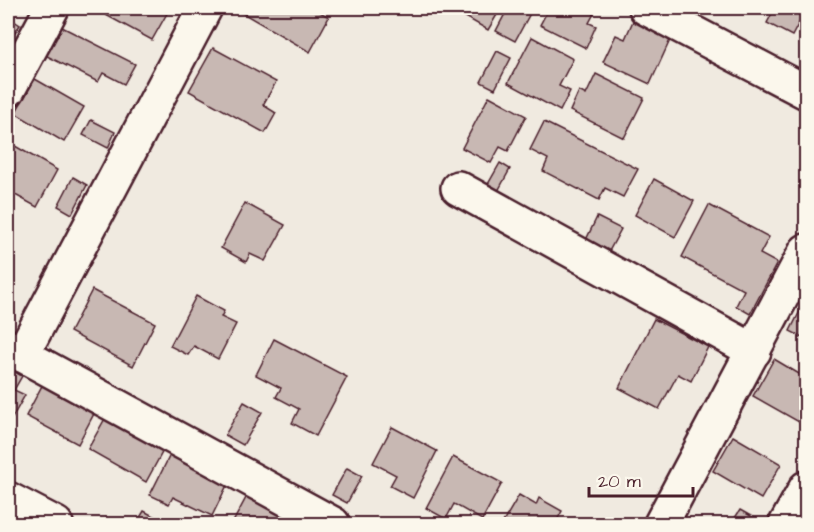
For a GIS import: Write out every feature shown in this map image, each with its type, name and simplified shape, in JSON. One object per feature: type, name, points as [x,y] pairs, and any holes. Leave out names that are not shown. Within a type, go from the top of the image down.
[{"type":"street","points":[[8,90],[52,8]]},
{"type":"street","points":[[206,8],[15,351],[333,525]]},
{"type":"street","points":[[646,8],[807,92]]},
{"type":"street","points":[[458,188],[754,351]]},
{"type":"street","points":[[661,525],[805,258]]},
{"type":"street","points":[[786,525],[807,488]]},
{"type":"street","points":[[8,499],[56,525]]},
{"type":"building","points":[[93,8],[170,8],[152,40]]},
{"type":"building","points":[[234,8],[313,8],[329,17],[310,52]]},
{"type":"building","points":[[450,8],[501,8],[488,30]]},
{"type":"building","points":[[508,8],[533,8],[515,41],[496,31]]},
{"type":"building","points":[[549,8],[597,8],[589,23],[596,26],[586,48],[540,25]]},
{"type":"building","points":[[775,8],[806,8],[806,25],[800,21],[792,36],[767,23]]},
{"type":"building","points":[[8,17],[20,25],[8,42]]},
{"type":"building","points":[[633,21],[671,38],[650,84],[603,62],[616,35],[625,39]]},
{"type":"building","points":[[58,25],[135,64],[124,84],[103,73],[98,82],[43,54]]},
{"type":"building","points":[[532,37],[573,59],[559,86],[570,91],[560,111],[508,83]]},
{"type":"building","points":[[213,48],[276,82],[263,105],[276,113],[265,133],[189,91]]},
{"type":"building","points":[[497,51],[511,58],[495,89],[481,82]]},
{"type":"building","points":[[596,74],[644,98],[624,138],[570,111],[579,91],[586,95]]},
{"type":"building","points":[[35,79],[84,107],[64,142],[15,113]]},
{"type":"building","points":[[489,96],[526,116],[508,151],[500,147],[491,163],[462,148]]},
{"type":"building","points":[[91,120],[115,132],[108,148],[83,135]]},
{"type":"building","points":[[544,122],[638,169],[623,197],[605,188],[599,200],[543,171],[548,159],[530,150]]},
{"type":"building","points":[[8,142],[57,170],[37,207],[8,191]]},
{"type":"building","points":[[500,163],[510,169],[498,191],[487,186]]},
{"type":"building","points":[[73,177],[87,185],[72,214],[58,206]]},
{"type":"building","points":[[654,179],[694,201],[675,237],[635,215]]},
{"type":"building","points":[[245,203],[285,225],[265,261],[250,254],[246,262],[221,248]]},
{"type":"building","points":[[709,205],[769,237],[760,254],[777,263],[750,314],[736,306],[744,290],[682,257]]},
{"type":"building","points":[[597,217],[621,229],[608,253],[585,242]]},
{"type":"building","points":[[92,290],[155,323],[133,366],[70,332]]},
{"type":"building","points":[[196,296],[224,311],[221,317],[236,324],[218,359],[194,346],[188,355],[170,346]]},
{"type":"building","points":[[806,299],[806,339],[790,331]]},
{"type":"building","points":[[654,319],[708,347],[691,381],[678,374],[659,409],[619,388]]},
{"type":"building","points":[[274,339],[347,377],[316,436],[292,423],[299,409],[276,397],[281,388],[256,375]]},
{"type":"building","points":[[774,359],[806,378],[806,426],[753,396]]},
{"type":"building","points":[[8,368],[22,376],[14,390],[25,395],[12,418],[8,416]]},
{"type":"building","points":[[45,380],[97,408],[78,444],[26,416]]},
{"type":"building","points":[[244,402],[262,412],[243,445],[225,435]]},
{"type":"building","points":[[107,415],[165,447],[146,482],[88,449]]},
{"type":"building","points":[[392,427],[437,451],[413,498],[390,486],[396,475],[373,463]]},
{"type":"building","points":[[733,436],[781,464],[761,499],[713,471]]},
{"type":"building","points":[[171,453],[229,481],[212,516],[173,497],[169,504],[150,495]]},
{"type":"building","points":[[453,457],[502,483],[482,520],[454,504],[446,519],[426,508]]},
{"type":"building","points":[[347,468],[362,476],[347,503],[332,495]]},
{"type":"building","points":[[519,495],[536,505],[539,498],[562,511],[555,524],[502,524]]},
{"type":"building","points":[[247,496],[294,520],[291,524],[232,524]]},
{"type":"building","points":[[740,510],[758,520],[756,524],[731,524]]},
{"type":"building","points":[[144,511],[166,523],[136,524]]}]
